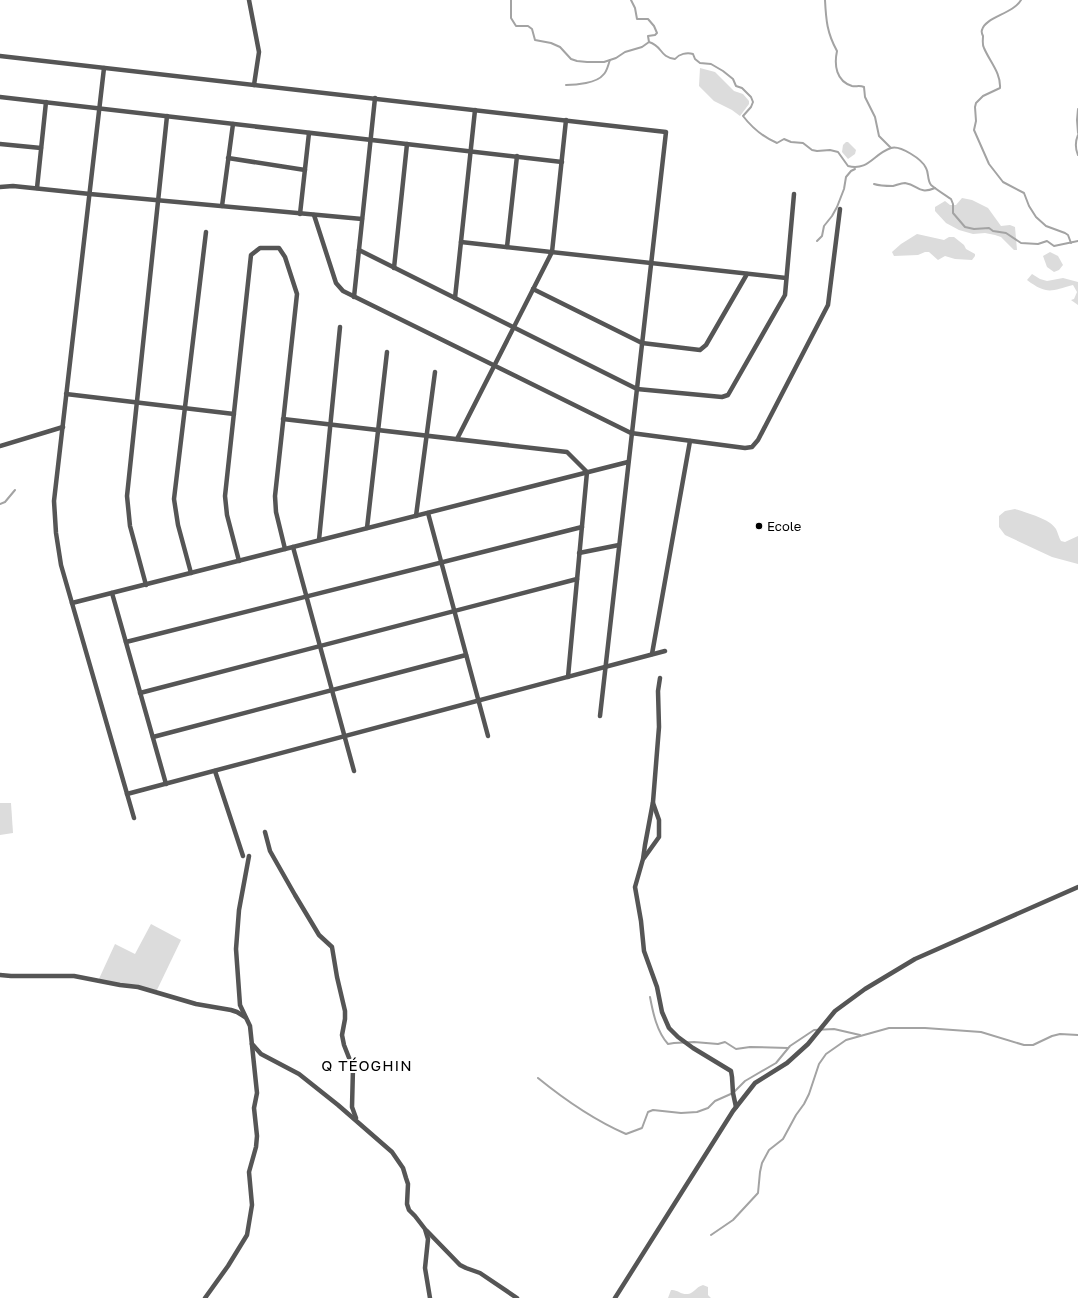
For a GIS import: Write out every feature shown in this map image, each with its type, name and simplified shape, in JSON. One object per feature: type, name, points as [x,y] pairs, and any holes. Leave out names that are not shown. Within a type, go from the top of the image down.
[{"type":"street","points":[[249,0],[259,52],[254,85]]},
{"type":"street","points":[[0,56],[666,132],[600,716]]},
{"type":"street","points":[[104,68],[54,501],[56,533],[61,565],[134,818]]},
{"type":"street","points":[[0,97],[562,162]]},
{"type":"street","points":[[354,296],[375,98]]},
{"type":"street","points":[[37,188],[46,102]]},
{"type":"street","points":[[455,298],[474,110]]},
{"type":"street","points":[[146,585],[130,526],[127,496],[167,116]]},
{"type":"street","points":[[457,440],[552,252],[566,120]]},
{"type":"street","points":[[222,206],[232,124]]},
{"type":"street","points":[[300,214],[309,133]]},
{"type":"street","points":[[0,144],[41,148]]},
{"type":"street","points":[[394,268],[407,144]]},
{"type":"street","points":[[507,247],[517,156]]},
{"type":"street","points":[[228,158],[305,170]]},
{"type":"street","points":[[0,187],[13,186],[37,188],[158,201],[362,219]]},
{"type":"street","points":[[359,250],[636,389],[722,397],[728,395],[785,294],[794,194]]},
{"type":"street","points":[[314,215],[336,283],[343,291],[632,433],[745,448],[752,447],[758,440],[828,304],[840,209]]},
{"type":"street","points":[[191,573],[178,525],[174,499],[206,232]]},
{"type":"street","points":[[461,242],[786,278]]},
{"type":"street","points":[[238,561],[227,515],[225,496],[251,254],[260,248],[279,248],[285,256],[298,294],[275,496],[276,512],[285,549]]},
{"type":"street","points":[[533,289],[642,343],[700,350],[706,345],[747,274]]},
{"type":"street","points":[[319,540],[340,327]]},
{"type":"street","points":[[367,528],[387,352]]},
{"type":"street","points":[[416,516],[435,372]]},
{"type":"street","points":[[66,394],[234,414]]},
{"type":"street","points":[[283,419],[567,452],[586,472],[568,677]]},
{"type":"street","points":[[0,446],[63,426]]},
{"type":"street","points":[[652,654],[690,441]]},
{"type":"street","points":[[72,603],[628,462]]},
{"type":"street","points":[[428,513],[488,736]]},
{"type":"street","points":[[126,642],[582,527]]},
{"type":"street","points":[[579,553],[619,545]]},
{"type":"street","points":[[292,547],[354,771]]},
{"type":"street","points":[[140,693],[577,579]]},
{"type":"street","points":[[112,593],[166,784]]},
{"type":"street","points":[[127,794],[665,651]]},
{"type":"street","points":[[153,737],[466,655]]},
{"type":"street","points":[[660,678],[658,691],[659,727],[653,802],[643,859],[635,887],[641,921],[644,951],[657,987],[662,1012],[669,1028],[678,1037],[730,1071],[736,1107]]},
{"type":"street","points":[[215,771],[243,856]]},
{"type":"street","points":[[643,859],[659,837],[659,820],[653,802]]},
{"type":"street","points":[[265,832],[270,850],[299,901],[319,935],[332,947],[345,1011],[342,1035],[344,1045],[353,1068],[352,1107],[356,1120]]},
{"type":"street","points":[[205,1298],[228,1266],[247,1235],[252,1205],[249,1172],[256,1147],[257,1136],[254,1108],[257,1093],[250,1026],[240,1005],[236,949],[239,910],[249,856]]},
{"type":"street","points":[[615,1298],[736,1107],[755,1083],[787,1063],[808,1044],[835,1011],[865,989],[915,959],[1078,887]]},
{"type":"street","points":[[0,975],[74,976],[138,987],[196,1004],[237,1012],[247,1018]]},
{"type":"street","points":[[251,1043],[261,1054],[299,1074],[338,1104],[392,1152],[403,1168],[408,1184],[407,1204],[409,1210],[425,1229],[460,1265],[480,1273],[517,1298]]},
{"type":"street","points":[[425,1229],[428,1238],[425,1268],[430,1298]]},
{"type":"street","points":[[210,1298],[212,1289]]},
{"type":"shaded area","points":[[700,68],[715,72],[734,91],[743,94],[749,101],[749,104],[740,116],[714,101],[699,86]]},
{"type":"shaded area","points":[[848,142],[856,150],[855,154],[848,159],[842,152],[843,145]]},
{"type":"shaded area","points":[[962,198],[972,200],[988,208],[1001,226],[1010,225],[1015,227],[1017,250],[1014,250],[1001,237],[985,233],[973,234],[959,230],[946,223],[935,211],[935,207],[945,201],[950,205],[956,205]]},
{"type":"shaded area","points":[[917,234],[944,240],[949,237],[954,237],[964,245],[966,249],[975,254],[975,256],[972,260],[955,259],[945,256],[938,260],[929,252],[925,252],[918,255],[894,256],[892,252],[901,244]]},
{"type":"shaded area","points":[[1050,252],[1058,256],[1063,265],[1059,270],[1054,272],[1047,267],[1043,256]]},
{"type":"shaded area","points":[[1032,274],[1047,281],[1063,278],[1078,282],[1078,305],[1071,300],[1074,299],[1077,292],[1073,285],[1054,290],[1045,290],[1027,280]]},
{"type":"shaded area","points":[[1015,509],[1049,522],[1056,529],[1061,541],[1065,542],[1078,536],[1078,564],[1052,557],[1005,535],[999,527],[999,516],[1005,511]]},
{"type":"shaded area","points":[[0,803],[11,803],[13,833],[0,835]]},
{"type":"shaded area","points":[[151,924],[181,940],[156,992],[98,981],[115,944],[135,954]]},
{"type":"shaded area","points":[[703,1285],[708,1287],[708,1295],[711,1298],[668,1298],[671,1290],[688,1294]]},
{"type":"waterway","points":[[511,0],[511,18],[516,26],[528,26],[532,29],[535,40],[551,43],[560,47],[571,59],[577,61],[604,62],[616,58],[625,52],[642,47],[649,42],[657,46],[663,54],[670,58],[675,59],[683,54],[693,54],[695,59],[700,63],[711,64],[723,71],[733,79],[736,86],[742,88],[751,97],[753,102],[751,107],[743,116],[758,132],[777,143],[784,139],[791,142],[803,143],[812,150],[830,150],[838,152],[848,166],[855,167],[866,164],[891,148],[905,151],[916,157],[924,164],[931,185],[951,199],[953,204],[953,213],[965,227],[974,229],[989,228],[993,231],[1006,233],[1021,243],[1038,244],[1047,241],[1054,246],[1078,241]]},
{"type":"waterway","points":[[631,0],[635,8],[637,19],[648,19],[654,26],[657,33],[655,35],[648,36],[649,42]]},
{"type":"waterway","points":[[825,0],[828,26],[831,38],[837,51],[837,72],[842,80],[847,84],[864,87],[865,97],[875,117],[879,136],[891,148]]},
{"type":"waterway","points":[[1021,0],[1012,9],[988,22],[982,31],[983,47],[997,72],[1000,88],[983,96],[976,103],[976,121],[974,130],[989,164],[1003,182],[1024,193],[1029,206],[1036,217],[1046,226],[1068,235],[1071,243]]},
{"type":"waterway","points":[[566,85],[586,83],[600,78],[606,72],[610,60]]},
{"type":"waterway","points":[[1078,109],[1078,133]]},
{"type":"waterway","points":[[1078,135],[1076,140],[1076,150],[1078,155]]},
{"type":"waterway","points":[[817,241],[822,236],[824,226],[837,207],[844,189],[846,177],[855,169]]},
{"type":"waterway","points":[[874,184],[881,186],[893,186],[905,183],[922,190],[935,188]]},
{"type":"waterway","points":[[0,504],[5,502],[15,490]]},
{"type":"waterway","points":[[650,997],[658,1028],[668,1044],[694,1042],[718,1044],[725,1042],[736,1049],[750,1047],[788,1048]]},
{"type":"waterway","points":[[711,1235],[733,1220],[758,1193],[762,1163],[769,1150],[783,1139],[796,1115],[804,1104],[819,1064],[826,1054],[846,1040],[889,1028],[925,1028],[981,1032],[1024,1045],[1033,1045],[1060,1034],[1078,1035]]},
{"type":"waterway","points":[[538,1078],[580,1109],[626,1134],[642,1128],[648,1112],[653,1110],[681,1113],[697,1112],[708,1108],[715,1101],[733,1093],[745,1081],[776,1063],[790,1046],[814,1030],[834,1029],[860,1035]]},
{"type":"place","name":"Ecole","points":[[759,526]]},
{"type":"district","name":"Q TÉOGHIN","points":[[367,1066]]}]
